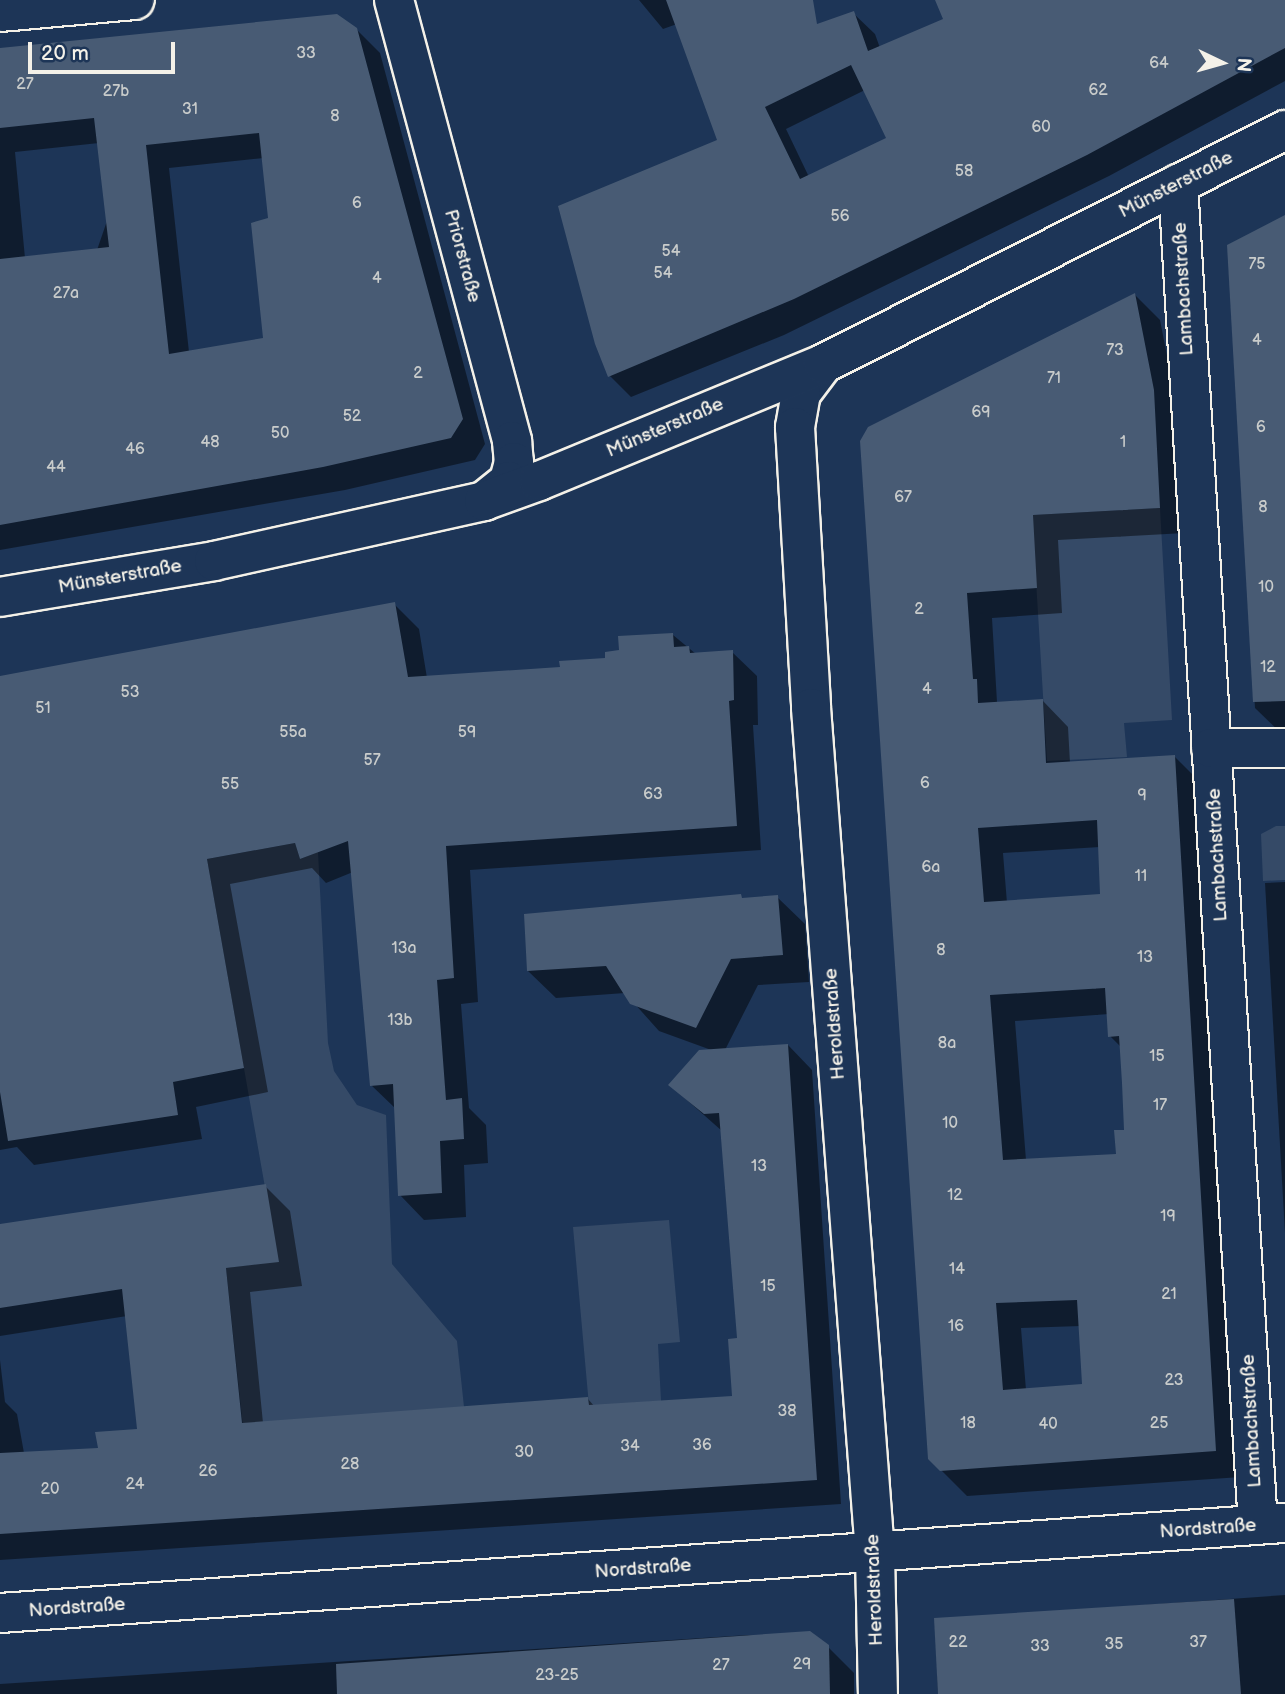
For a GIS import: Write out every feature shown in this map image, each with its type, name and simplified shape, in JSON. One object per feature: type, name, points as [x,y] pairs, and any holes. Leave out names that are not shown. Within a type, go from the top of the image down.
[{"type":"street","points":[[0,12],[134,0]]},
{"type":"street","name":"Priorstraße","points":[[394,0],[505,417],[514,462],[509,481],[484,501]]},
{"type":"street","name":"Münsterstraße","points":[[0,597],[215,561],[484,501],[823,363],[1285,130]]},
{"type":"street","name":"Lambachstraße","points":[[1178,184],[1212,748],[1272,1524]]},
{"type":"street","name":"Heroldstraße","points":[[823,363],[801,393],[795,428],[811,708],[876,1554],[878,1694]]},
{"type":"street","points":[[1212,748],[1285,748]]},
{"type":"street","name":"Nordstraße","points":[[0,1613],[876,1554],[1272,1524]]},
{"type":"shaded area","points":[[1160,508],[1172,720],[1124,723],[1127,757],[1047,761],[1032,515]]},
{"type":"shaded area","points":[[1276,826],[1285,826],[1285,880],[1263,881],[1261,834]]},
{"type":"shaded area","points":[[295,843],[300,859],[318,852],[328,1043],[334,1071],[357,1105],[386,1115],[392,1264],[457,1341],[464,1407],[243,1427],[226,1268],[278,1261],[207,859]]},
{"type":"shaded area","points":[[669,1220],[680,1342],[658,1344],[661,1401],[589,1406],[573,1227]]},
{"type":"building","points":[[666,0],[813,0],[817,24],[854,11],[868,51],[943,19],[935,0],[1285,0],[1285,48],[1087,155],[794,299],[608,377],[595,344],[558,206],[717,140]],"holes":[[[851,65],[886,138],[800,179],[765,107]]]},
{"type":"building","points":[[337,14],[357,28],[463,419],[451,438],[323,467],[0,525],[0,259],[109,247],[94,118],[0,128],[0,48]],"holes":[[[259,133],[268,218],[251,223],[263,338],[169,354],[146,145]]]},
{"type":"building","points":[[1285,215],[1285,701],[1253,702],[1227,245]]},
{"type":"building","points":[[1135,293],[1154,390],[1160,508],[1033,515],[1037,588],[967,593],[973,679],[977,679],[978,703],[1043,699],[1046,763],[1175,755],[1216,1451],[940,1471],[928,1459],[860,441],[868,427]],"holes":[[[1097,820],[1100,894],[984,902],[978,828]],[[1105,988],[1108,1037],[1119,1036],[1124,1130],[1114,1130],[1116,1154],[1003,1160],[990,995]],[[1077,1300],[1082,1384],[1003,1390],[996,1303]]]},
{"type":"building","points":[[395,602],[408,677],[560,667],[559,661],[605,658],[605,652],[619,650],[618,636],[673,633],[674,647],[689,646],[690,653],[733,650],[734,700],[729,701],[737,826],[446,846],[454,978],[437,980],[446,1100],[462,1098],[464,1139],[440,1141],[442,1193],[398,1196],[393,1084],[370,1086],[348,841],[300,859],[295,843],[207,859],[244,1068],[173,1082],[178,1115],[8,1141],[0,1092],[0,676]]},
{"type":"building","points":[[741,894],[742,898],[778,895],[783,955],[731,959],[696,1028],[630,1004],[606,966],[527,971],[524,914]]},
{"type":"building","points":[[788,1044],[817,1480],[0,1534],[0,1453],[98,1448],[95,1432],[137,1429],[122,1289],[0,1308],[0,1224],[266,1184],[279,1262],[226,1268],[242,1423],[588,1397],[589,1405],[732,1396],[728,1339],[737,1338],[719,1113],[704,1114],[668,1085],[699,1050]]},
{"type":"building","points":[[1234,1599],[1241,1694],[938,1694],[934,1618]]},
{"type":"building","points":[[810,1631],[829,1645],[830,1694],[337,1694],[336,1664]]}]
